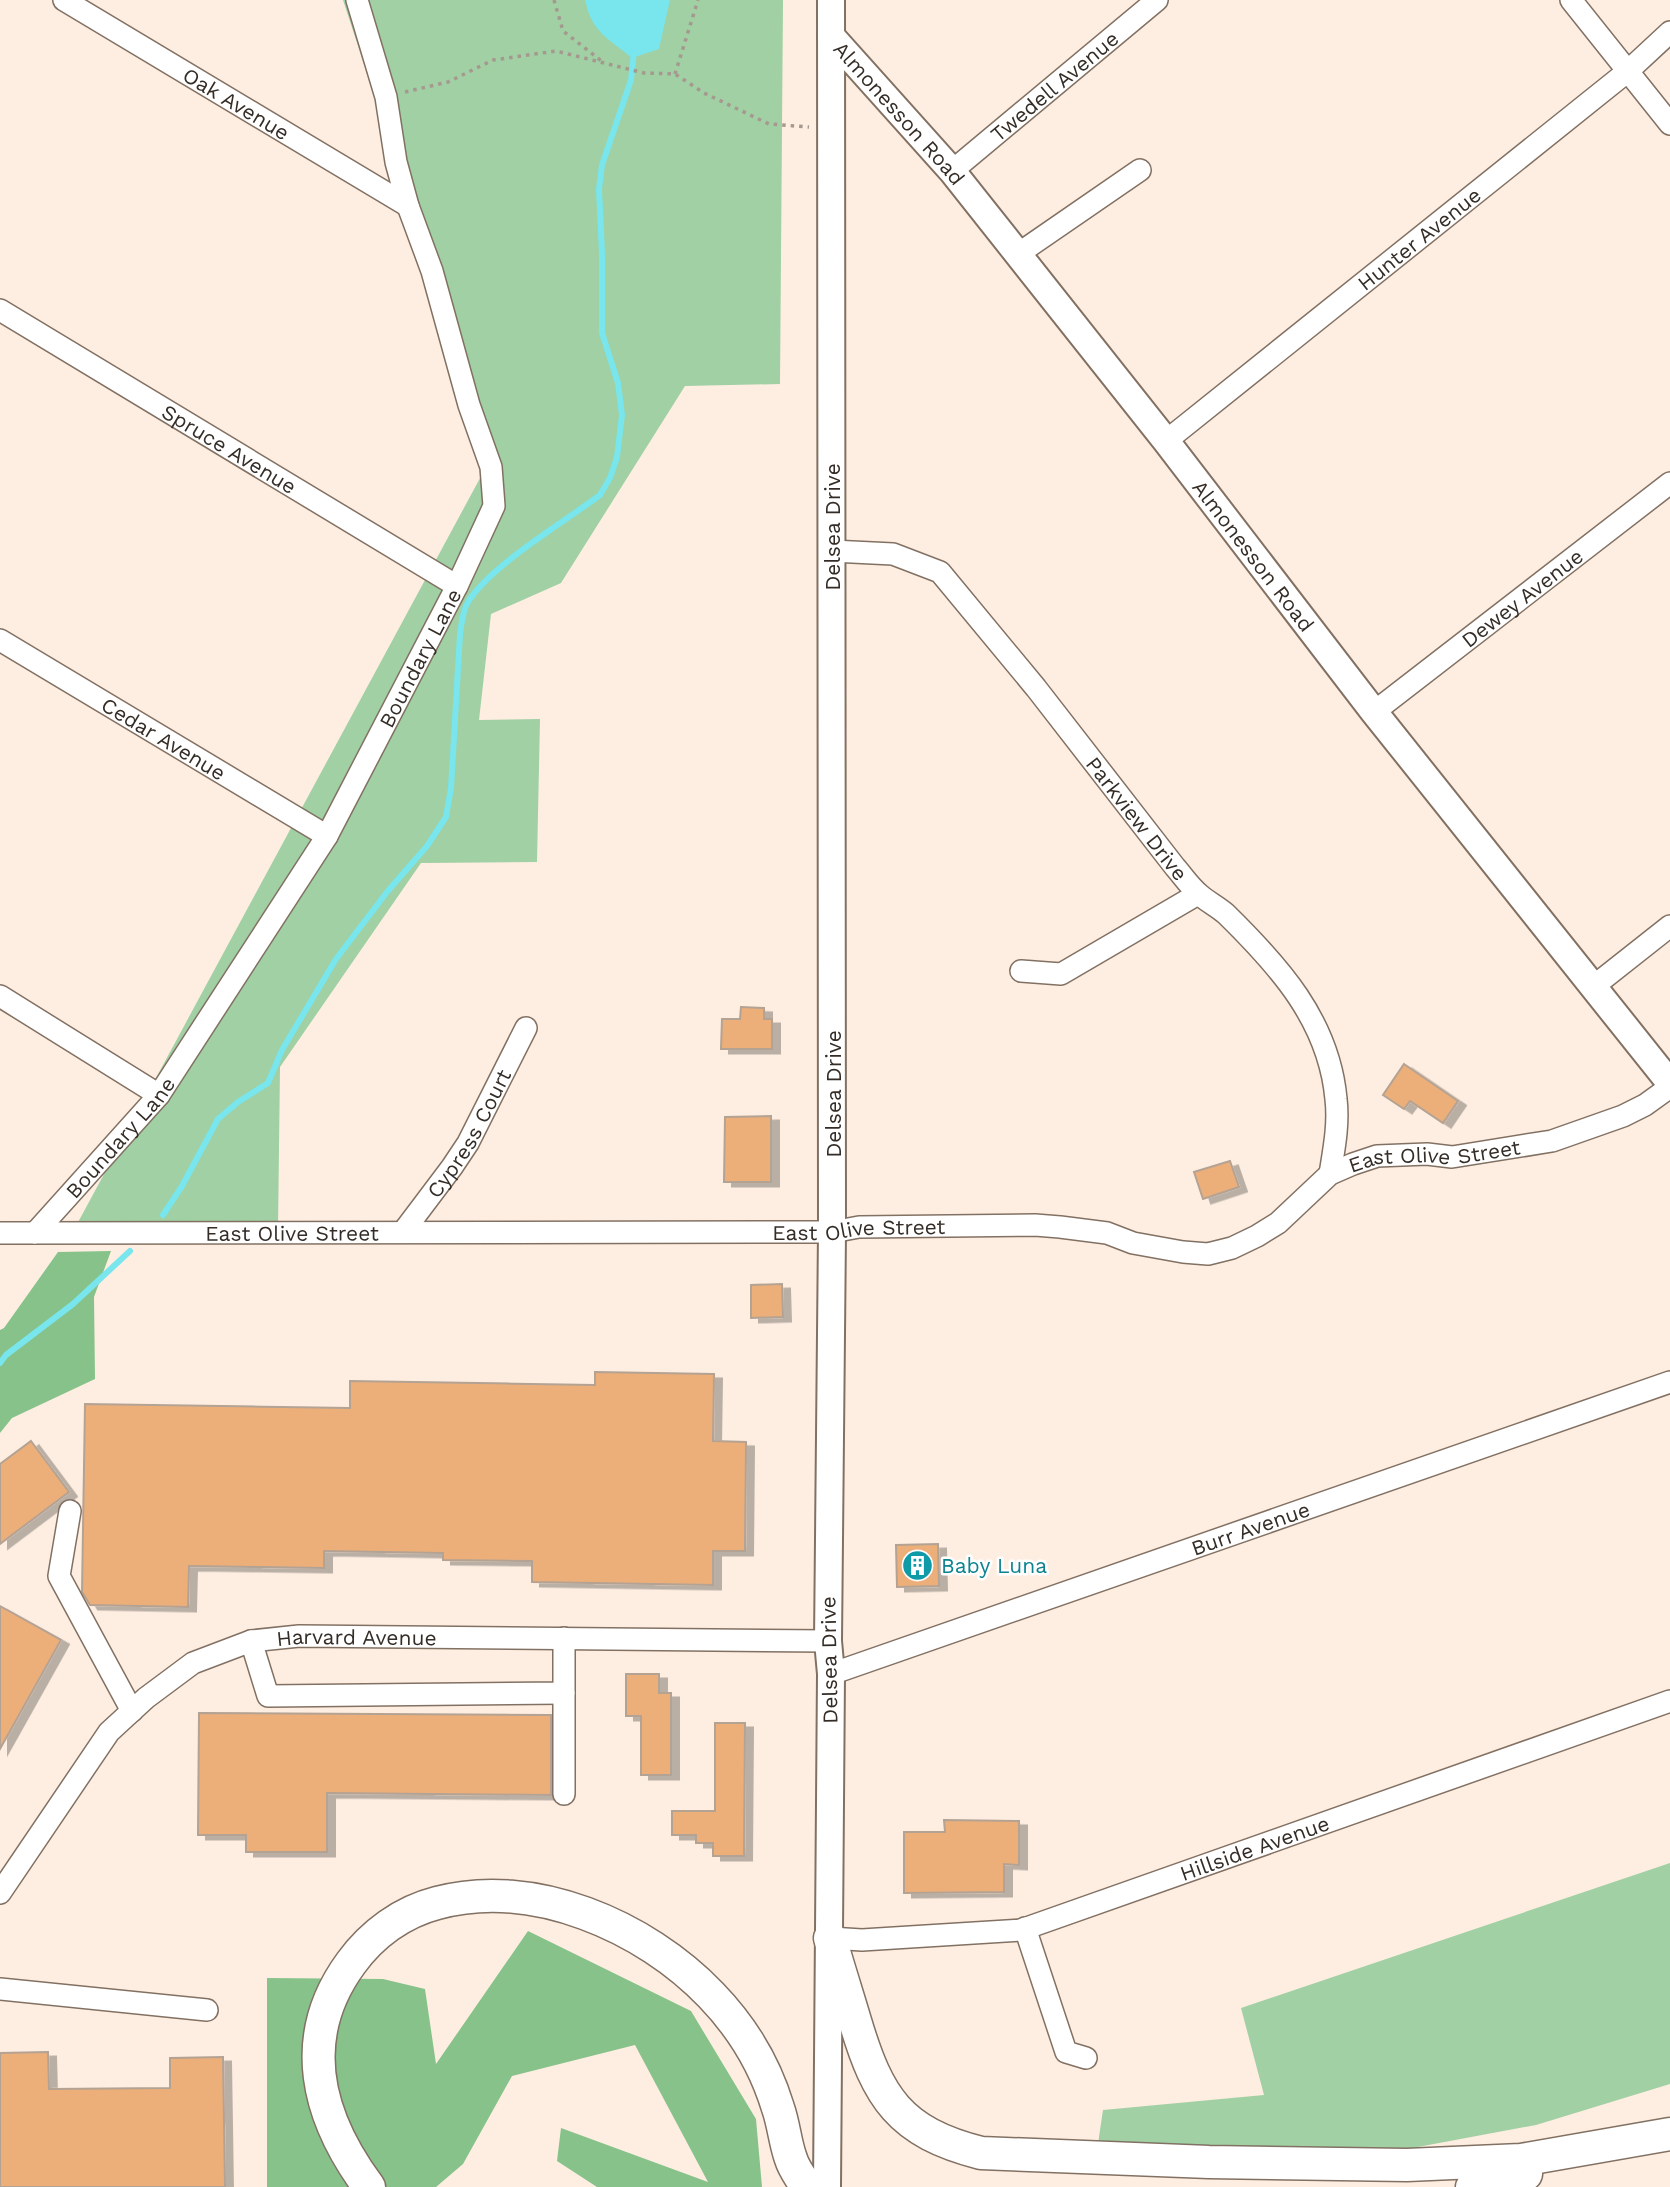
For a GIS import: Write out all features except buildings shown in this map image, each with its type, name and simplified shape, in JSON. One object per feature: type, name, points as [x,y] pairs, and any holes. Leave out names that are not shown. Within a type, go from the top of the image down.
[{"type":"highway","points":[[369,2187],[340,2142],[323,2093],[318,2058],[319,2039],[327,2004],[363,1947],[389,1924],[437,1903],[480,1897],[524,1900],[586,1914],[629,1933],[680,1965],[733,2018],[750,2043],[778,2108],[791,2161],[807,2187]]},
{"type":"highway","points":[[830,1938],[868,2064],[889,2102],[934,2136],[961,2148],[981,2153],[1195,2162],[1407,2165],[1521,2160],[1670,2136]]},
{"type":"highway","points":[[1472,2187],[1670,2136]]},
{"type":"main road","name":"Delsea Drive","points":[[827,2187],[832,1232],[831,0]]},
{"type":"main road","name":"Almonesson Road","points":[[831,36],[952,171],[1166,441],[1374,712],[1670,1085]]},
{"type":"street","name":"Oak Avenue","points":[[64,0],[408,206]]},
{"type":"street","name":"Boundary Lane","points":[[35,1233],[159,1096],[327,836],[457,586],[494,506],[491,467],[469,405],[432,271],[408,206],[396,162],[386,97],[357,0]]},
{"type":"street","name":"Twedell Avenue","points":[[952,171],[1157,0]]},
{"type":"street","points":[[1571,0],[1670,124]]},
{"type":"street","name":"Hunter Avenue","points":[[1166,441],[1628,71],[1670,32]]},
{"type":"street","points":[[1018,254],[1140,170]]},
{"type":"street","name":"Spruce Avenue","points":[[0,310],[457,586]]},
{"type":"street","name":"Dewey Avenue","points":[[1374,712],[1670,483]]},
{"type":"street","name":"Parkview Drive","points":[[832,551],[893,554],[940,572],[1029,678],[1198,894],[1221,910],[1275,964],[1290,983],[1325,1050],[1336,1099],[1337,1123],[1330,1174]]},
{"type":"street","name":"Cedar Avenue","points":[[0,640],[327,836]]},
{"type":"street","points":[[1021,971],[1061,974],[1198,894]]},
{"type":"street","points":[[1594,986],[1670,926]]},
{"type":"street","points":[[0,996],[159,1096]]},
{"type":"street","name":"Cypress Court","points":[[402,1232],[468,1143],[527,1028]]},
{"type":"street","name":"East Olive Street","points":[[0,1233],[832,1232],[859,1227],[1035,1225],[1107,1233],[1133,1242],[1208,1254],[1232,1248],[1257,1236],[1278,1223],[1330,1174],[1377,1156],[1427,1154],[1452,1157],[1552,1141],[1623,1116],[1646,1105],[1670,1085]]},
{"type":"street","name":"Burr Avenue","points":[[831,1674],[1670,1382]]},
{"type":"street","points":[[70,1511],[59,1576],[132,1711]]},
{"type":"street","name":"Harvard Avenue","points":[[0,1894],[109,1732],[193,1663],[251,1641],[299,1636],[828,1641]]},
{"type":"street","points":[[564,1638],[564,1794]]},
{"type":"street","points":[[251,1641],[268,1696],[564,1693]]},
{"type":"street","name":"Hillside Avenue","points":[[830,1938],[862,1940],[1025,1928],[1670,1701]]},
{"type":"street","points":[[1025,1928],[1066,2052],[1072,2056],[1086,2058]]},
{"type":"street","points":[[0,1989],[207,2010]]},
{"type":"path","points":[[554,0],[563,31],[606,65]]},
{"type":"path","points":[[675,75],[698,0]]},
{"type":"path","points":[[386,97],[448,82],[493,60],[555,51],[621,69],[675,75],[704,93],[769,124],[831,129]]},
{"type":"green space","points":[[343,0],[783,0],[780,384],[685,386],[561,583],[491,614],[479,720],[540,719],[537,862],[421,863],[280,1067],[278,1228],[76,1226],[492,456]]},
{"type":"green space","points":[[111,1251],[94,1297],[95,1379],[12,1418],[0,1433],[0,1330],[58,1252]]},
{"type":"green space","points":[[1670,1863],[1670,2084],[1536,2125],[1359,2158],[1096,2157],[1103,2110],[1264,2095],[1241,2008]]},
{"type":"green space","points":[[528,1931],[691,2011],[756,2119],[762,2187],[597,2187],[557,2161],[561,2128],[708,2182],[635,2045],[512,2076],[463,2164],[436,2187],[267,2187],[267,1978],[383,1979],[425,1989],[436,2064]]},
{"type":"water","points":[[585,0],[670,0],[659,49],[632,58],[597,28]]},
{"type":"waterway","points":[[163,1215],[218,1119],[238,1102],[268,1083],[282,1050],[336,959],[387,892],[427,846],[446,817],[451,788],[460,634],[468,602],[510,559],[600,495],[610,478],[617,457],[622,415],[618,383],[602,333],[599,189],[602,165],[631,80],[634,51]]},
{"type":"waterway","points":[[0,1363],[6,1355],[73,1304],[130,1251]]},
{"type":"place","name":"Baby Luna","points":[[918,1565]]}]
